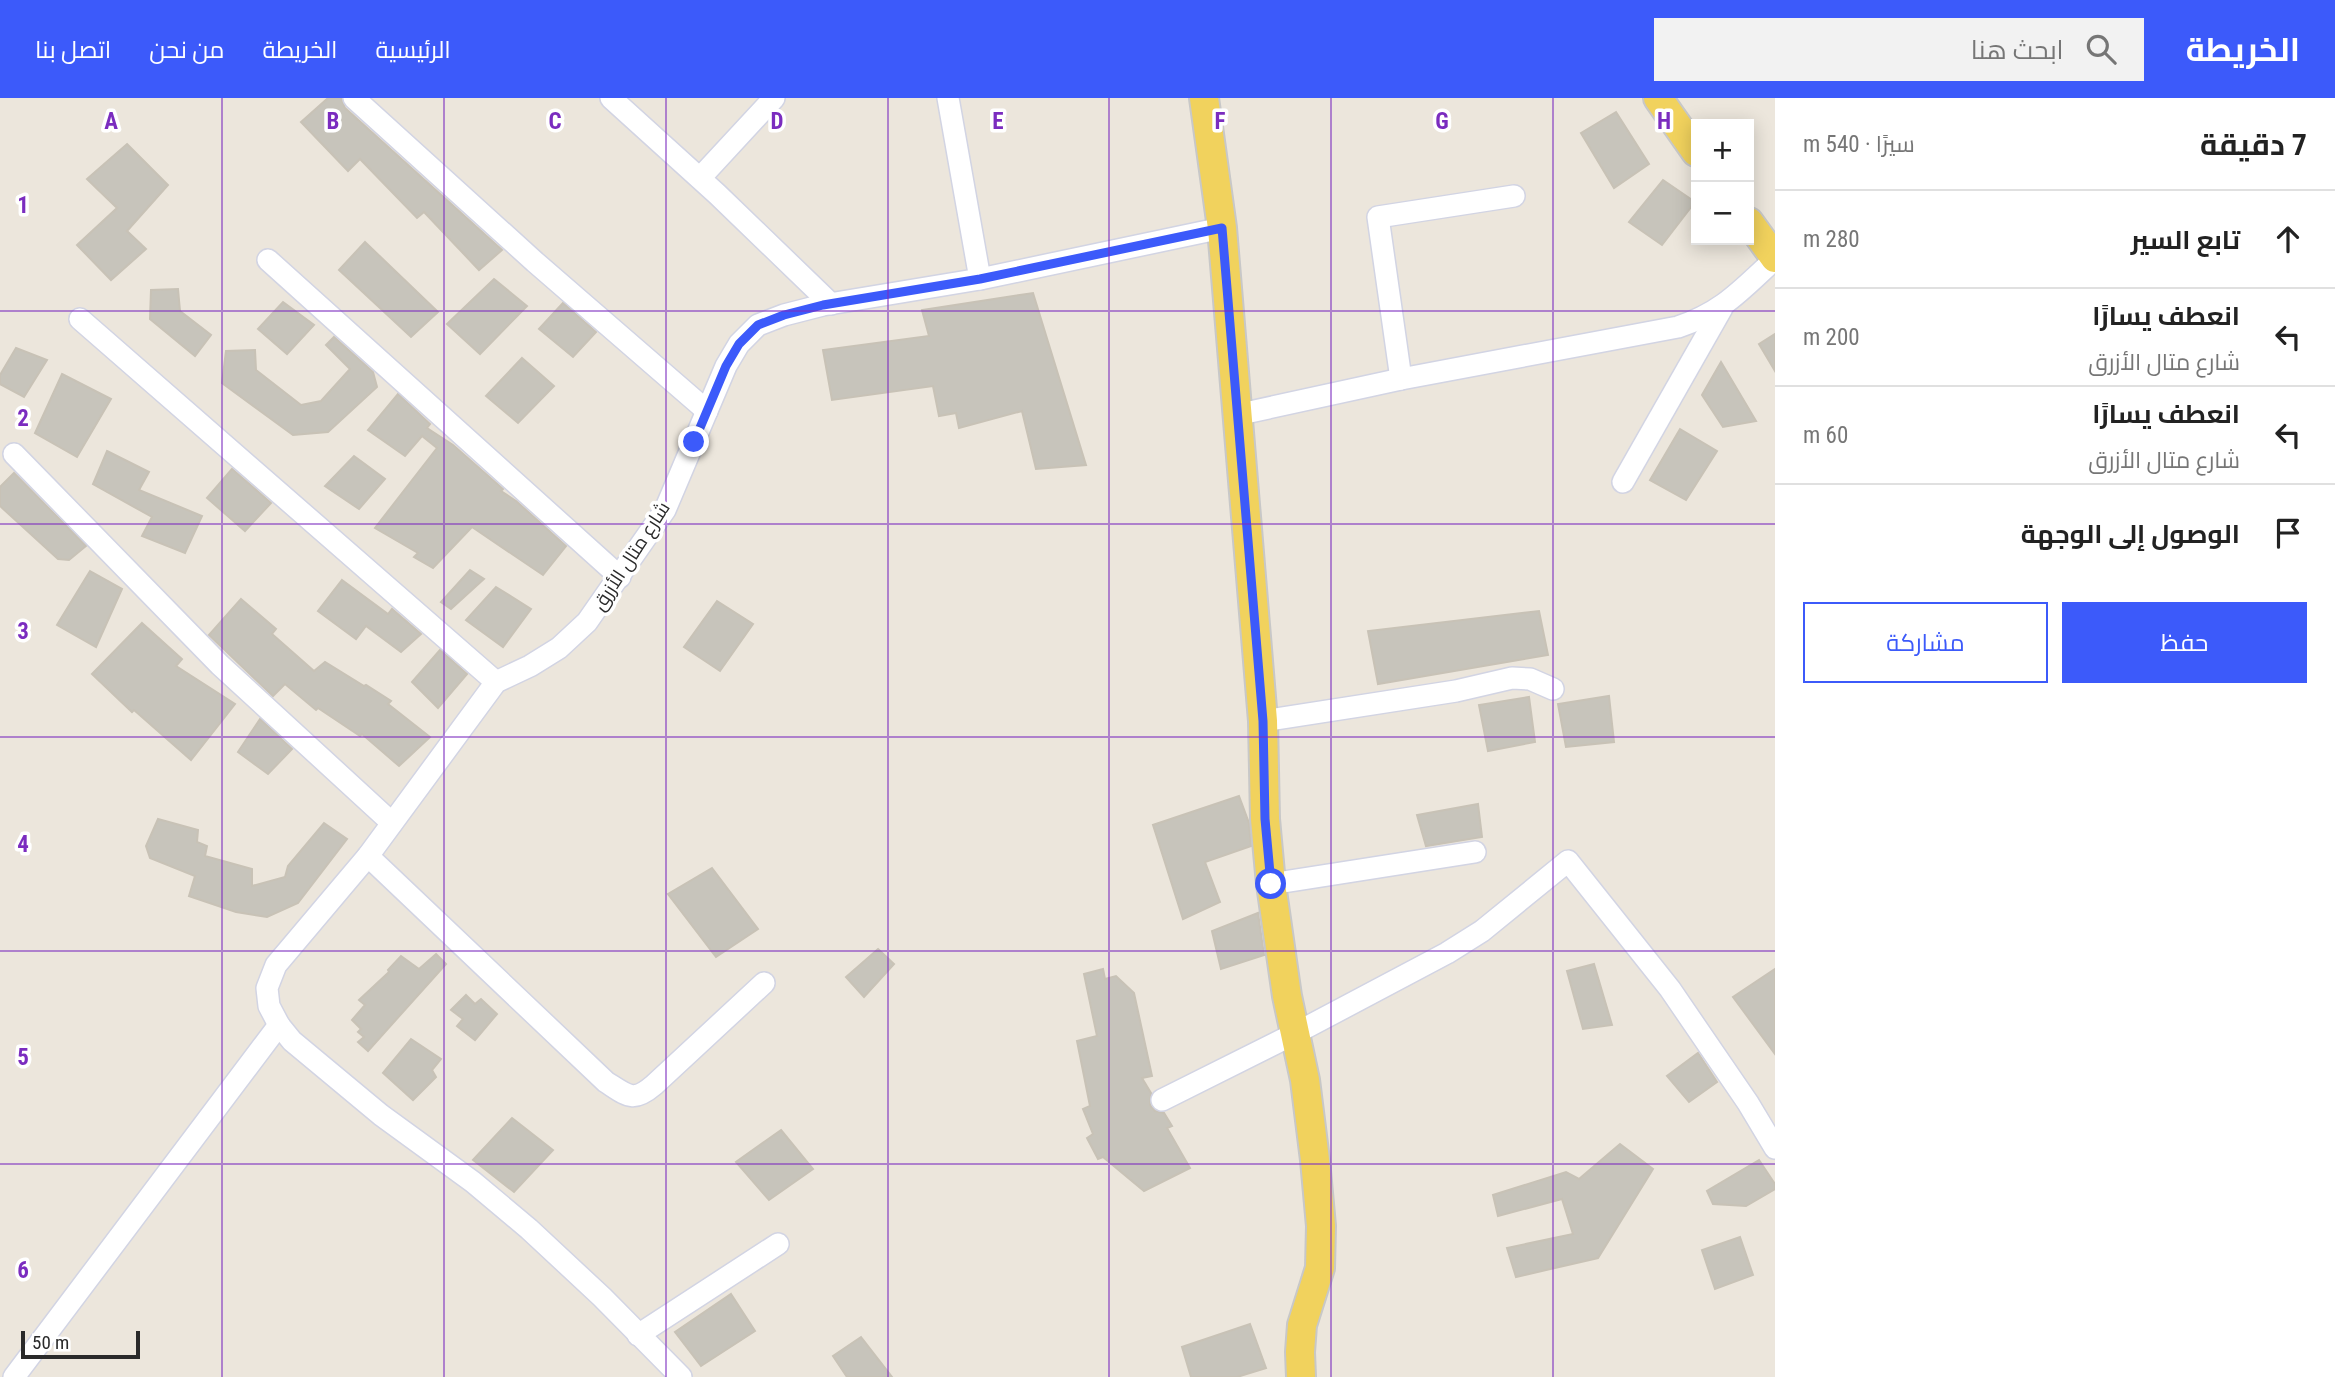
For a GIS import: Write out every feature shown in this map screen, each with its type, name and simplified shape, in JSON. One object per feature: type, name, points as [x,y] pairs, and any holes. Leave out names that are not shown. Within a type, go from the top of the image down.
[{"type":"main road","points":[[1204,98],[1222,228],[1263,721],[1265,819],[1271,884],[1315,1160],[1320,1268],[1302,1325],[1301,1377]]},
{"type":"main road","points":[[1658,98],[1691,145]]},
{"type":"main road","points":[[1754,229],[1775,258]]},
{"type":"street","points":[[355,98],[536,262],[707,411]]},
{"type":"street","points":[[611,98],[700,178],[831,304]]},
{"type":"street","points":[[700,178],[774,98]]},
{"type":"street","points":[[948,98],[980,279]]},
{"type":"street","points":[[1401,379],[1378,217],[1514,196]]},
{"type":"street","name":"شارع متال الأزرق","points":[[496,682],[559,648],[587,622],[665,510],[726,366],[739,344],[758,325],[784,315],[831,304],[980,279],[1222,228]]},
{"type":"street","points":[[1236,415],[1401,379],[1678,327],[1703,319],[1723,307],[1775,258]]},
{"type":"street","points":[[268,260],[620,577]]},
{"type":"street","points":[[1623,482],[1723,307]]},
{"type":"street","points":[[80,319],[496,682],[368,856],[276,965],[267,988],[269,1006],[279,1025],[314,1061],[429,1152],[472,1182],[528,1229],[602,1297],[681,1377]]},
{"type":"street","points":[[14,454],[220,665],[392,823]]},
{"type":"street","points":[[1263,721],[1456,691],[1512,678],[1530,680],[1553,689]]},
{"type":"street","points":[[1271,884],[1475,852]]},
{"type":"street","points":[[368,856],[606,1082],[632,1097],[638,1097],[654,1085],[764,983]]},
{"type":"street","points":[[1162,1100],[1447,953],[1482,931],[1568,861],[1670,989],[1748,1103],[1775,1148]]},
{"type":"street","points":[[14,1377],[279,1025]]},
{"type":"street","points":[[638,1335],[778,1244]]},
{"type":"building","points":[[328,98],[341,98],[345,108],[502,250],[479,270],[424,212],[417,218],[360,159],[348,171],[301,122]]},
{"type":"building","points":[[1616,112],[1649,164],[1614,188],[1581,133]]},
{"type":"building","points":[[127,144],[168,185],[127,231],[146,249],[111,280],[77,245],[117,208],[87,179]]},
{"type":"building","points":[[1663,180],[1691,199],[1691,207],[1662,245],[1629,222]]},
{"type":"building","points":[[365,242],[438,312],[411,337],[339,270]]},
{"type":"building","points":[[494,279],[527,306],[480,354],[447,324]]},
{"type":"building","points":[[178,289],[180,311],[211,335],[195,356],[150,319],[151,290]]},
{"type":"building","points":[[1033,293],[1086,465],[1036,469],[1022,411],[959,428],[956,413],[939,416],[933,386],[832,400],[823,350],[929,336],[922,310]]},
{"type":"building","points":[[283,302],[314,325],[287,354],[258,329]]},
{"type":"building","points":[[563,303],[596,332],[573,357],[539,329]]},
{"type":"building","points":[[1775,334],[1775,371],[1759,344]]},
{"type":"building","points":[[334,337],[373,372],[377,387],[328,432],[293,435],[222,383],[226,351],[255,350],[256,370],[301,405],[321,401],[350,369],[326,345]]},
{"type":"building","points":[[16,348],[47,360],[24,397],[0,384],[0,375]]},
{"type":"building","points":[[522,358],[554,386],[518,423],[486,396]]},
{"type":"building","points":[[1721,362],[1756,421],[1723,427],[1702,395]]},
{"type":"building","points":[[62,374],[111,399],[77,457],[35,433]]},
{"type":"building","points":[[398,394],[430,424],[427,428],[453,445],[503,489],[501,491],[566,546],[543,575],[472,527],[433,568],[414,557],[418,553],[375,528],[437,448],[422,436],[405,456],[368,430]]},
{"type":"building","points":[[1680,429],[1717,451],[1686,500],[1650,480]]},
{"type":"building","points":[[107,451],[149,472],[139,490],[202,516],[185,553],[142,536],[152,517],[93,484]]},
{"type":"building","points":[[354,456],[385,479],[359,509],[325,486]]},
{"type":"building","points":[[232,469],[271,503],[245,531],[207,498]]},
{"type":"building","points":[[14,473],[86,546],[69,560],[58,559],[0,506],[0,487]]},
{"type":"building","points":[[470,570],[484,579],[451,609],[441,602]]},
{"type":"building","points":[[90,571],[122,589],[96,647],[57,625]]},
{"type":"building","points":[[342,580],[388,614],[392,609],[421,634],[401,652],[366,626],[356,639],[318,611]]},
{"type":"building","points":[[496,587],[531,609],[503,647],[466,620]]},
{"type":"building","points":[[241,599],[276,629],[272,634],[314,671],[325,662],[366,685],[391,701],[388,704],[430,737],[399,766],[362,734],[360,736],[318,708],[316,710],[285,684],[273,696],[209,635]]},
{"type":"building","points":[[717,601],[753,624],[720,671],[684,647]]},
{"type":"building","points":[[1539,611],[1548,655],[1378,684],[1368,631]]},
{"type":"building","points":[[142,623],[182,659],[176,666],[235,704],[191,760],[134,710],[132,712],[92,674]]},
{"type":"building","points":[[440,650],[467,674],[438,708],[412,682]]},
{"type":"building","points":[[1609,696],[1614,742],[1566,747],[1558,704]]},
{"type":"building","points":[[1529,697],[1535,742],[1488,751],[1479,705]]},
{"type":"building","points":[[260,719],[292,749],[268,774],[238,752]]},
{"type":"building","points":[[1239,796],[1249,823],[1251,846],[1205,862],[1220,902],[1183,919],[1153,825]]},
{"type":"building","points":[[1478,804],[1482,837],[1426,846],[1417,815]]},
{"type":"building","points":[[158,819],[198,830],[197,842],[207,846],[205,856],[252,869],[252,886],[285,877],[288,866],[324,823],[347,839],[298,903],[267,917],[236,912],[189,896],[195,876],[150,858],[146,846]]},
{"type":"building","points":[[712,868],[758,929],[716,957],[668,894]]},
{"type":"building","points":[[1258,913],[1264,955],[1221,969],[1212,931]]},
{"type":"building","points":[[878,949],[894,964],[864,997],[846,977]]},
{"type":"building","points":[[436,954],[446,964],[368,1051],[358,1042],[364,1037],[358,1032],[361,1029],[352,1020],[365,1005],[359,1000],[389,972],[401,956],[419,969]]},
{"type":"building","points":[[1594,964],[1612,1025],[1583,1029],[1567,971]]},
{"type":"building","points":[[1103,969],[1105,979],[1116,976],[1134,993],[1152,1076],[1142,1078],[1151,1093],[1150,1105],[1155,1111],[1164,1113],[1172,1126],[1167,1128],[1190,1168],[1144,1191],[1103,1157],[1098,1159],[1087,1138],[1093,1134],[1083,1109],[1090,1106],[1077,1041],[1097,1036],[1084,974]]},
{"type":"building","points":[[1775,969],[1775,1054],[1733,997]]},
{"type":"building","points":[[466,995],[475,1004],[481,999],[497,1014],[475,1040],[457,1026],[463,1019],[451,1010]]},
{"type":"building","points":[[411,1039],[441,1059],[432,1070],[436,1077],[413,1100],[383,1073]]},
{"type":"building","points":[[1698,1053],[1717,1082],[1689,1102],[1667,1076]]},
{"type":"building","points":[[512,1118],[553,1150],[514,1192],[473,1160]]},
{"type":"building","points":[[781,1130],[813,1169],[769,1200],[736,1162]]},
{"type":"building","points":[[1620,1144],[1653,1169],[1598,1258],[1516,1277],[1507,1248],[1573,1234],[1562,1199],[1498,1216],[1493,1195],[1566,1172],[1579,1179]]},
{"type":"building","points":[[1759,1160],[1775,1184],[1775,1189],[1746,1206],[1713,1204],[1707,1191]]},
{"type":"building","points":[[1740,1237],[1753,1275],[1715,1289],[1702,1250]]},
{"type":"building","points":[[731,1294],[755,1331],[701,1366],[675,1332]]},
{"type":"building","points":[[1250,1324],[1266,1368],[1237,1377],[1191,1377],[1182,1347]]},
{"type":"building","points":[[861,1337],[892,1377],[847,1377],[833,1356]]},
{"type":"route","points":[[694,442],[726,366],[739,344],[758,325],[823,305],[980,279],[1222,228],[1263,721],[1265,819],[1271,884]]}]
